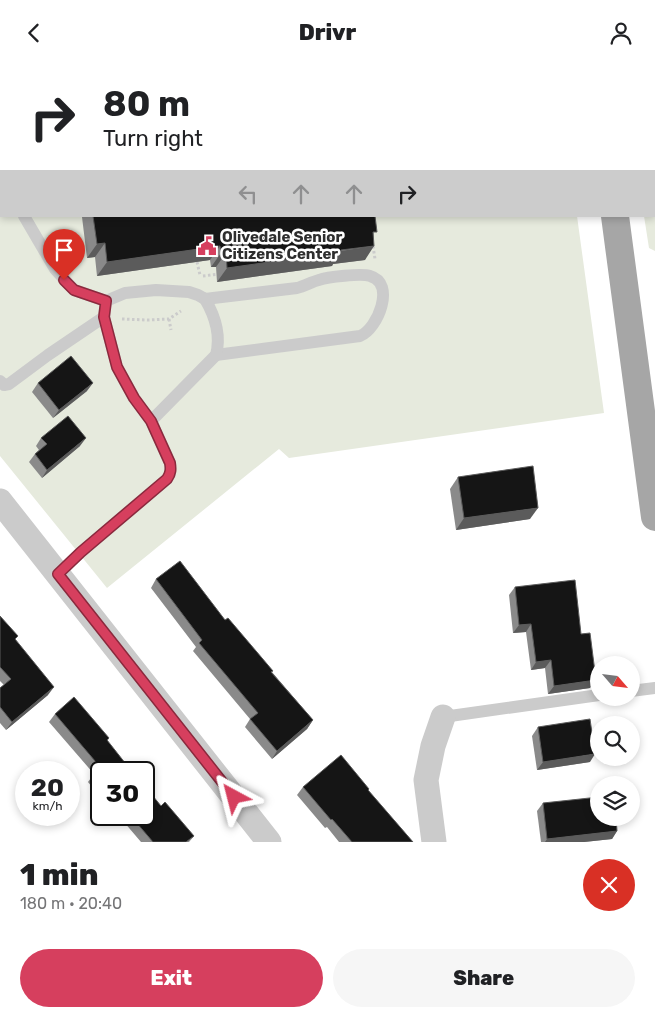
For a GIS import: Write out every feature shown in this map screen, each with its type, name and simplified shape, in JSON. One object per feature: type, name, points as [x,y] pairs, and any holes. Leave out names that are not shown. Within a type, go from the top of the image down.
[{"type":"main road","points":[[614,217],[655,517]]},
{"type":"street","points":[[0,501],[269,842]]},
{"type":"street","points":[[434,842],[426,780],[433,746],[442,717]]},
{"type":"lane","points":[[25,217],[55,269],[74,290],[106,301],[126,293],[156,290],[189,292],[202,297],[297,288],[323,279],[363,275],[374,277],[383,289],[380,311],[370,329],[360,337],[216,355]]},
{"type":"lane","points":[[151,421],[216,355],[218,333],[210,309],[202,297]]},
{"type":"lane","points":[[58,574],[167,479],[170,474],[170,463],[151,421],[134,398],[117,367],[104,317],[106,301]]},
{"type":"lane","points":[[0,381],[4,385],[9,384],[104,317]]},
{"type":"lane","points":[[640,690],[655,688]]},
{"type":"lane","points":[[442,717],[590,696]]},
{"type":"path","points":[[372,243],[375,262],[374,277]]},
{"type":"path","points":[[200,276],[226,274]]},
{"type":"path","points":[[104,317],[134,320],[169,319],[202,297]]},
{"type":"path","points":[[169,319],[171,330]]},
{"type":"shaded area","points":[[0,217],[577,217],[604,413],[289,458],[279,449],[107,588],[0,456]]},
{"type":"shaded area","points":[[644,217],[655,217],[655,251],[649,248]]},
{"type":"building","name":"Olivedale Senior Citizens Center","points":[[93,217],[375,217],[377,232],[373,232],[374,246],[227,268],[226,253],[221,253],[220,246],[107,262],[105,243],[97,244]]},
{"type":"building","points":[[71,356],[93,383],[59,410],[38,383]]},
{"type":"building","points":[[68,416],[86,438],[47,470],[35,454],[47,444],[41,438]]},
{"type":"building","points":[[533,466],[538,508],[464,518],[458,477]]},
{"type":"building","points":[[180,561],[225,620],[228,618],[273,671],[271,672],[313,720],[277,751],[250,719],[258,713],[199,643],[202,640],[156,579]]},
{"type":"building","points":[[575,580],[581,634],[590,633],[593,656],[590,656],[590,681],[554,686],[551,660],[536,662],[531,624],[519,625],[515,587]]},
{"type":"building","points":[[0,616],[18,636],[15,639],[54,687],[12,722],[0,707],[0,688],[11,679],[0,667]]},
{"type":"building","points":[[74,697],[109,738],[107,740],[124,761],[95,761],[55,714]]},
{"type":"building","points":[[590,719],[590,755],[543,762],[538,727]]},
{"type":"building","points":[[341,755],[368,790],[413,842],[352,842],[303,787]]},
{"type":"building","points":[[590,798],[590,826],[617,826],[617,831],[547,839],[543,803]]},
{"type":"building","points":[[155,799],[161,806],[165,802],[194,836],[186,842],[153,842],[139,826],[155,826]]},
{"type":"place","name":"Olivedale Senior Citizens Center","points":[[207,246]]},
{"type":"route","points":[[64,280],[74,290],[106,301],[104,317],[117,367],[134,398],[151,421],[171,469],[167,479],[58,574],[234,797]]}]
